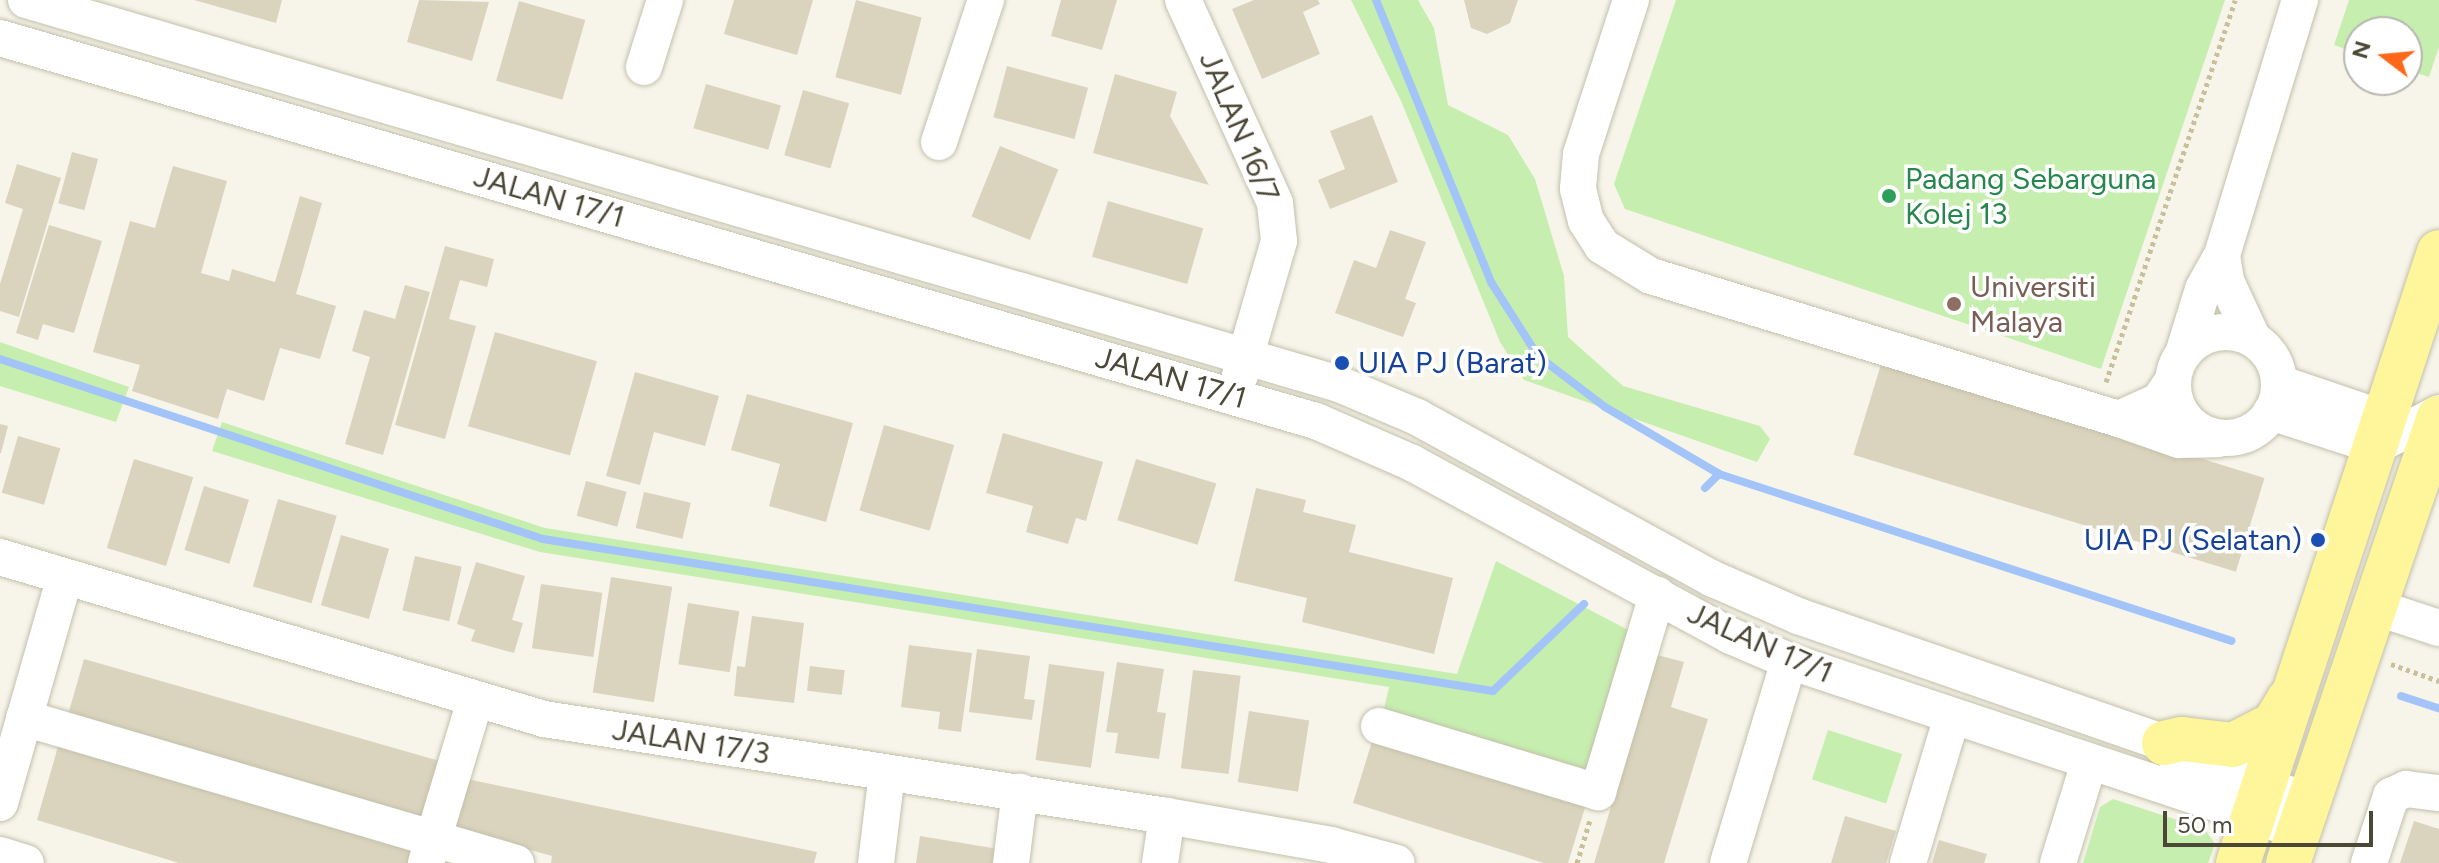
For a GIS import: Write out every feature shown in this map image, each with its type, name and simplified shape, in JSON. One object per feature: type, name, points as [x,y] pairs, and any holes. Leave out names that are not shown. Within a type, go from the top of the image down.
[{"type":"main road","points":[[2238,863],[2439,252]]},
{"type":"main road","points":[[2299,831],[2439,416]]},
{"type":"main road","points":[[2164,743],[2182,739],[2233,745],[2274,724],[2297,685]]},
{"type":"street","name":"JALAN 17/1","points":[[26,0],[1339,384],[1417,417],[1713,579],[1798,616],[2164,743],[2176,756],[2259,801],[2299,831]]},
{"type":"street","points":[[644,67],[665,0]]},
{"type":"street","points":[[939,142],[986,0]]},
{"type":"street","name":"JALAN 16/7","points":[[1183,0],[1275,203],[1279,241],[1234,396]]},
{"type":"street","points":[[1631,0],[1581,154],[1578,189],[1586,221],[1602,246],[1651,276],[2179,440],[2228,438],[2253,431],[2275,398],[2267,350],[2253,339],[2223,331],[2194,342],[2159,401],[2107,416]]},
{"type":"street","points":[[2228,438],[2194,427],[2182,415],[2178,367],[2195,308],[2222,255],[2300,0]]},
{"type":"street","name":"JALAN 17/1","points":[[0,38],[1316,421],[1412,463],[1657,595],[1789,661],[2089,763],[2259,801]]},
{"type":"street","points":[[2222,255],[2226,281],[2253,339]]},
{"type":"street","points":[[2275,398],[2381,433],[2439,416]]},
{"type":"street","name":"JALAN 17/3","points":[[0,557],[475,701],[544,719],[1167,816],[1328,854],[1397,863]]},
{"type":"street","points":[[0,803],[65,577]]},
{"type":"street","points":[[1379,726],[1598,792],[1657,595]]},
{"type":"street","points":[[2375,607],[2439,628]]},
{"type":"street","points":[[1728,863],[1789,661]]},
{"type":"street","points":[[429,852],[475,701]]},
{"type":"street","points":[[1908,863],[1952,716]]},
{"type":"street","points":[[24,718],[429,852],[516,863]]},
{"type":"street","points":[[2058,863],[2089,763]]},
{"type":"street","points":[[876,863],[887,773]]},
{"type":"street","points":[[2369,863],[2391,796],[2406,789],[2439,793]]},
{"type":"street","points":[[1011,863],[1020,792]]},
{"type":"street","points":[[1160,863],[1167,816]]},
{"type":"street","points":[[0,855],[26,863]]},
{"type":"path","points":[[2107,416],[2235,0]]},
{"type":"path","points":[[2384,661],[2439,681]]},
{"type":"path","points":[[1577,863],[1598,792]]},
{"type":"green space","points":[[1351,0],[1418,0],[1434,28],[1448,105],[1508,135],[1535,179],[1564,276],[1568,337],[1623,386],[1760,426],[1770,439],[1757,462],[1524,380],[1500,342],[1401,101]]},
{"type":"green space","name":"Padang Sebarguna Kolej 13","points":[[1676,0],[2225,0],[2101,369],[1625,209],[1614,184]]},
{"type":"green space","points":[[2349,0],[2439,0],[2439,47],[2429,77],[2423,75],[2423,16],[2344,16]]},
{"type":"green space","points":[[2343,18],[2343,48],[2334,45]]},
{"type":"green space","points":[[0,342],[129,387],[116,422],[0,386]]},
{"type":"green space","points":[[222,422],[545,528],[1457,674],[1496,561],[1632,632],[1592,766],[1575,776],[1382,718],[1389,687],[540,552],[212,451]]},
{"type":"green space","points":[[1828,730],[1902,754],[1886,804],[1812,779]]},
{"type":"green space","points":[[2113,799],[2205,829],[2215,844],[2208,863],[2083,863],[2100,807]]},
{"type":"building","points":[[194,0],[282,0],[276,23]]},
{"type":"building","points":[[419,0],[489,2],[472,61],[407,42]]},
{"type":"building","points":[[734,0],[813,0],[797,55],[724,34]]},
{"type":"building","points":[[856,0],[922,18],[901,95],[835,77]]},
{"type":"building","points":[[1061,0],[1117,0],[1102,50],[1051,36]]},
{"type":"building","points":[[1254,0],[1318,0],[1320,4],[1303,12],[1320,54],[1262,79],[1232,9]]},
{"type":"building","points":[[1464,0],[1518,0],[1510,23],[1487,34],[1471,28]]},
{"type":"building","points":[[519,1],[585,20],[562,100],[496,81]]},
{"type":"building","points":[[1007,66],[1088,88],[1074,139],[993,117]]},
{"type":"building","points":[[1115,74],[1177,92],[1170,116],[1209,185],[1093,153]]},
{"type":"building","points":[[706,84],[781,105],[768,150],[693,128]]},
{"type":"building","points":[[803,90],[849,103],[830,169],[784,155]]},
{"type":"building","points":[[1372,115],[1398,182],[1330,209],[1318,180],[1345,169],[1330,131]]},
{"type":"building","points":[[1000,146],[1058,170],[1030,240],[972,216]]},
{"type":"building","points":[[72,152],[98,159],[84,210],[58,203]]},
{"type":"building","points":[[17,164],[61,178],[19,317],[0,311],[0,284],[23,209],[5,203]]},
{"type":"building","points":[[173,166],[227,181],[201,273],[229,281],[232,269],[275,282],[300,196],[322,203],[296,294],[336,306],[320,359],[280,348],[264,401],[227,389],[218,419],[132,391],[140,365],[93,352],[130,221],[155,228]]},
{"type":"building","points":[[1108,201],[1203,228],[1187,284],[1092,257]]},
{"type":"building","points":[[49,225],[102,241],[74,333],[43,324],[38,340],[16,333]]},
{"type":"building","points":[[1390,230],[1426,242],[1405,299],[1416,303],[1403,337],[1335,313],[1354,260],[1376,268]]},
{"type":"building","points":[[445,246],[494,259],[487,287],[460,280],[449,319],[476,326],[445,439],[395,425]]},
{"type":"building","points":[[405,285],[430,292],[383,455],[345,444],[370,357],[352,351],[364,310],[395,319]]},
{"type":"building","points":[[495,332],[597,361],[570,455],[468,426]]},
{"type":"building","points":[[1882,361],[2265,478],[2236,572],[1853,455]]},
{"type":"building","points":[[635,372],[719,396],[705,446],[654,432],[640,485],[606,476]]},
{"type":"building","points":[[747,394],[853,423],[826,522],[769,506],[780,464],[731,450]]},
{"type":"building","points":[[0,424],[8,426],[1,453],[0,453]]},
{"type":"building","points":[[884,425],[954,445],[930,531],[859,511]]},
{"type":"building","points":[[1003,433],[1103,462],[1086,521],[1076,518],[1068,544],[1026,532],[1033,506],[986,493]]},
{"type":"building","points":[[18,436],[60,448],[44,505],[2,493]]},
{"type":"building","points":[[134,459],[193,477],[166,566],[107,548]]},
{"type":"building","points":[[1136,459],[1216,484],[1198,545],[1117,520]]},
{"type":"building","points":[[586,481],[627,492],[617,527],[577,516]]},
{"type":"building","points":[[204,486],[249,500],[229,564],[184,550]]},
{"type":"building","points":[[1256,488],[1306,500],[1303,512],[1356,525],[1349,552],[1453,578],[1434,654],[1302,622],[1307,598],[1234,581]]},
{"type":"building","points":[[644,492],[691,503],[682,539],[636,528]]},
{"type":"building","points":[[278,499],[337,516],[312,603],[253,586]]},
{"type":"building","points":[[341,535],[389,549],[369,619],[321,605]]},
{"type":"building","points":[[415,556],[462,567],[449,621],[402,611]]},
{"type":"building","points":[[476,562],[525,576],[512,620],[523,623],[514,653],[471,641],[475,630],[457,624]]},
{"type":"building","points":[[611,577],[672,587],[654,702],[593,693]]},
{"type":"building","points":[[541,584],[602,593],[593,657],[532,648]]},
{"type":"building","points":[[688,603],[739,611],[730,672],[678,664]]},
{"type":"building","points":[[752,616],[804,623],[794,703],[734,696],[737,666],[745,667]]},
{"type":"building","points":[[909,645],[972,653],[961,732],[938,729],[940,712],[901,707]]},
{"type":"building","points":[[977,649],[1030,656],[1024,699],[1035,700],[1032,720],[969,712]]},
{"type":"building","points":[[1657,655],[1684,662],[1671,707],[1708,719],[1664,863],[1594,863]]},
{"type":"building","points":[[84,659],[439,761],[420,826],[65,724]]},
{"type":"building","points":[[1117,662],[1164,669],[1157,712],[1166,713],[1159,759],[1115,753],[1118,733],[1106,732]]},
{"type":"building","points":[[1049,664],[1104,672],[1091,768],[1036,760]]},
{"type":"building","points":[[810,666],[845,670],[842,695],[807,691]]},
{"type":"building","points":[[1193,670],[1241,676],[1229,774],[1181,768]]},
{"type":"building","points":[[1249,711],[1309,721],[1298,792],[1238,782]]},
{"type":"building","points":[[1374,735],[1587,801],[1568,863],[1544,863],[1353,803]]},
{"type":"building","points":[[59,743],[413,848],[409,863],[179,863],[37,820]]},
{"type":"building","points":[[462,778],[817,852],[814,863],[551,863],[552,856],[447,827]]},
{"type":"building","points":[[1845,816],[1896,831],[1886,863],[1831,863]]},
{"type":"building","points":[[2414,821],[2439,829],[2439,863],[2400,863]]},
{"type":"building","points":[[920,836],[1004,850],[1002,863],[916,863]]},
{"type":"building","points":[[1939,840],[1987,854],[1984,863],[1932,863]]},
{"type":"waterway","points":[[1376,0],[1491,282],[1538,356],[1605,407],[1719,474],[2232,641]]},
{"type":"waterway","points":[[0,359],[543,539],[1493,691],[1584,604]]},
{"type":"waterway","points":[[1705,488],[1719,474]]},
{"type":"waterway","points":[[2401,696],[2439,708]]},
{"type":"place","name":"Padang Sebarguna Kolej 13","points":[[1889,196]]},
{"type":"place","name":"Universiti Malaya","points":[[1954,304]]},
{"type":"place","name":"UIA PJ (Barat)","points":[[1342,363]]},
{"type":"place","name":"UIA PJ (Selatan)","points":[[2318,540]]}]
